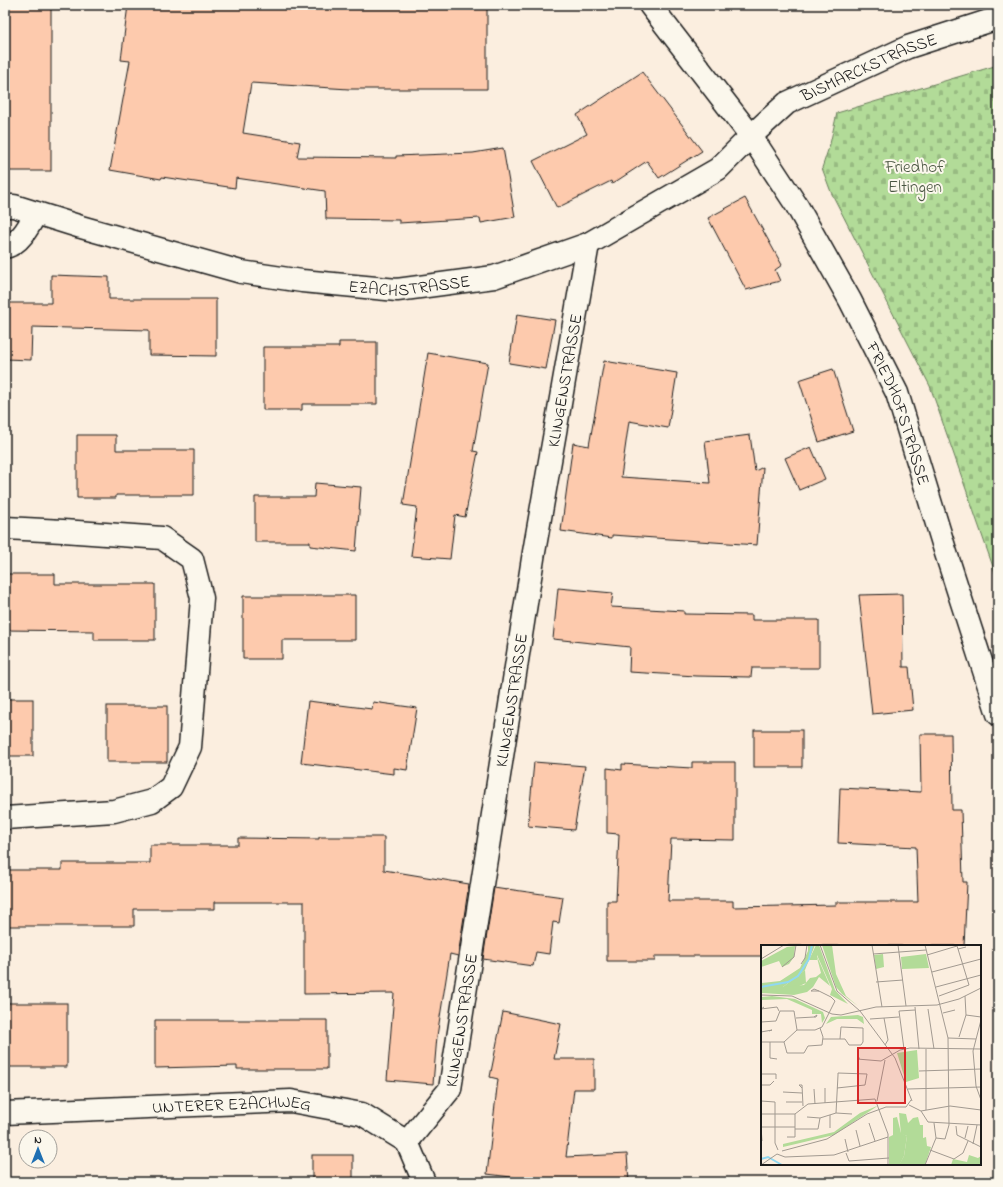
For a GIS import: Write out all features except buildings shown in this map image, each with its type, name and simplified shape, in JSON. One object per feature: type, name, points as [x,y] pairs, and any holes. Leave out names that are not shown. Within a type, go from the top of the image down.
[{"type":"street","name":"FRIEDHOFSTRASSE","points":[[650,5],[751,136],[797,206],[850,300],[897,393],[945,550],[998,714]]},
{"type":"street","name":"BISMARCKSTRASSE","points":[[751,136],[787,103],[908,47],[998,18]]},
{"type":"street","name":"EZACHSTRASSE","points":[[5,206],[14,206],[241,272],[302,281],[397,290],[494,277],[588,244],[718,169],[751,136]]},
{"type":"street","points":[[5,247],[13,246],[27,229],[36,213]]},
{"type":"street","name":"KLINGENSTRASSE","points":[[407,1142],[450,1089],[533,560],[588,244]]},
{"type":"street","points":[[5,528],[162,538],[192,559],[202,598],[190,747],[170,787],[152,801],[114,811],[5,818]]},
{"type":"street","name":"UNTERER EZACHWEG","points":[[5,1113],[291,1101],[362,1114],[407,1142]]},
{"type":"street","points":[[407,1142],[424,1182]]},
{"type":"green space","name":"Friedhof Eltingen","points":[[998,65],[998,581],[930,386],[831,192],[822,168],[830,144],[837,113]]}]
